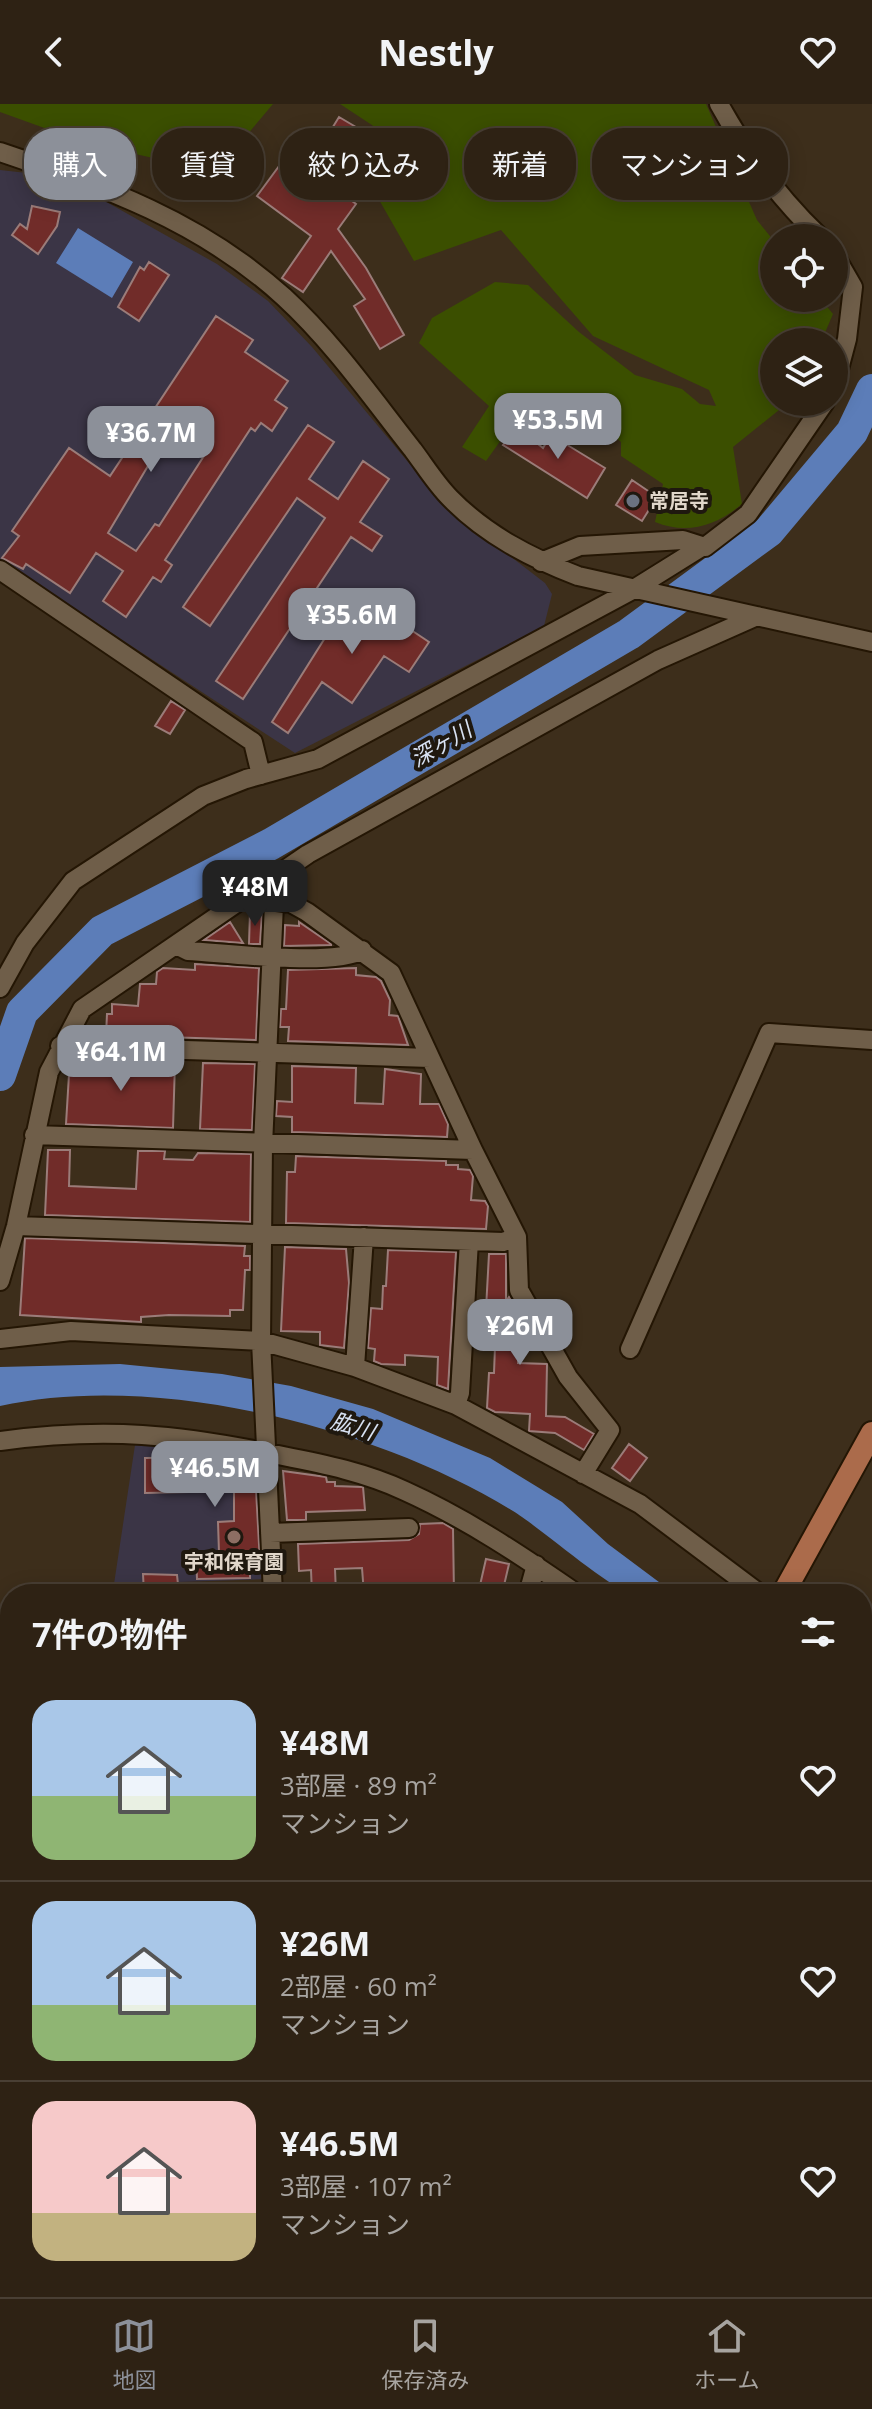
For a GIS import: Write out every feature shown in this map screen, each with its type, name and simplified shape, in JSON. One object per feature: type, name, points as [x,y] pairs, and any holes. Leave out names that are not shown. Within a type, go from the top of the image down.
[{"type":"main road","points":[[789,1584],[872,1433]]},
{"type":"street","points":[[719,104],[744,150],[807,224]]},
{"type":"street","points":[[0,152],[108,189],[166,214],[225,249],[284,298],[333,348],[450,498],[496,536],[541,562],[578,576],[872,642]]},
{"type":"street","points":[[848,278],[853,287],[848,330]]},
{"type":"street","points":[[0,988],[25,943],[73,881],[203,796],[318,759],[642,591],[703,546],[721,537],[748,514],[815,416]]},
{"type":"street","points":[[541,562],[580,546],[683,540],[703,546]]},
{"type":"street","points":[[0,570],[253,742],[261,775]]},
{"type":"street","points":[[0,1281],[16,1226],[49,1072],[82,1009],[308,854],[625,677],[749,614]]},
{"type":"street","points":[[249,895],[274,904],[289,902],[391,973],[517,1237],[519,1290],[568,1377],[610,1430],[583,1474]]},
{"type":"street","points":[[273,1584],[261,1341],[263,1145],[274,904]]},
{"type":"street","points":[[178,946],[188,951],[350,958],[362,950]]},
{"type":"street","points":[[630,1349],[769,1033],[864,1038]]},
{"type":"street","points":[[60,1046],[430,1058]]},
{"type":"street","points":[[34,1135],[473,1150]]},
{"type":"street","points":[[16,1226],[503,1242],[517,1237]]},
{"type":"street","points":[[355,1367],[364,1237]]},
{"type":"street","points":[[456,1405],[460,1393],[469,1241]]},
{"type":"street","points":[[0,1339],[71,1331],[144,1332],[261,1341],[355,1367],[456,1405],[640,1504],[747,1584]]},
{"type":"street","points":[[0,1441],[68,1432],[139,1433],[267,1448],[403,1490],[470,1523],[563,1584]]},
{"type":"street","points":[[270,1533],[409,1528]]},
{"type":"street","points":[[531,1584],[536,1565]]},
{"type":"shaded area","points":[[0,170],[24,173],[24,200],[103,200],[217,264],[268,301],[312,347],[444,505],[545,583],[552,594],[544,626],[295,753],[0,560]]},
{"type":"shaded area","points":[[135,1445],[195,1445],[262,1459],[268,1579],[114,1584]]},
{"type":"green space","points":[[0,104],[273,104],[253,128],[152,128],[152,158],[136,154],[136,128],[44,128],[0,112]]},
{"type":"green space","points":[[340,104],[706,104],[717,128],[592,128],[592,200],[748,200],[760,224],[760,312],[833,314],[827,328],[760,328],[760,416],[772,416],[733,447],[742,504],[722,518],[701,526],[678,528],[655,522],[663,484],[621,456],[621,442],[596,424],[565,420],[531,398],[486,461],[462,447],[489,406],[419,343],[432,318],[495,282],[528,285],[579,332],[635,375],[682,389],[700,404],[716,406],[709,390],[593,336],[501,230],[414,261],[379,200],[448,200],[448,128],[376,128]]},
{"type":"water","points":[[78,228],[133,262],[112,298],[56,263]]},
{"type":"water","name":"肱川","points":[[120,1364],[222,1374],[291,1386],[373,1409],[490,1458],[562,1502],[608,1544],[662,1584],[613,1584],[513,1511],[458,1481],[397,1454],[332,1432],[264,1414],[195,1402],[127,1396],[61,1397],[0,1406],[0,1367]]},
{"type":"building","points":[[339,117],[358,128],[332,128]]},
{"type":"building","points":[[280,165],[280,200],[351,200],[356,204],[338,229],[366,268],[404,335],[380,349],[354,306],[365,299],[331,251],[303,292],[282,278],[311,236],[262,200],[264,186]]},
{"type":"building","points":[[32,206],[60,212],[57,226],[38,254],[12,235],[20,224],[27,229]]},
{"type":"building","points":[[149,262],[169,275],[139,321],[118,307],[140,267],[144,270]]},
{"type":"building","points":[[216,316],[253,340],[245,352],[288,381],[275,400],[287,408],[272,431],[261,423],[255,431],[251,428],[165,560],[172,565],[161,582],[153,577],[126,617],[103,601],[123,571],[96,553],[70,593],[26,564],[23,569],[2,558],[19,536],[12,531],[69,448],[110,476]],"holes":[[[173,424],[209,448],[159,526],[155,524],[136,551],[108,533]]]},
{"type":"building","points":[[308,425],[334,442],[309,479],[338,499],[363,461],[389,479],[360,522],[382,536],[372,551],[351,537],[243,699],[216,681],[325,518],[297,498],[210,626],[183,607]]},
{"type":"building","points":[[517,427],[543,448],[551,435],[605,468],[587,498],[503,445]]},
{"type":"building","points":[[632,480],[657,497],[642,521],[616,505]]},
{"type":"building","points":[[354,592],[429,642],[409,672],[384,656],[352,703],[322,682],[288,733],[272,722]]},
{"type":"building","points":[[171,701],[185,710],[170,734],[155,726]]},
{"type":"building","points":[[250,912],[262,912],[260,944],[249,944]]},
{"type":"building","points":[[230,922],[243,943],[204,940]]},
{"type":"building","points":[[299,922],[331,945],[284,946],[285,925],[299,926]]},
{"type":"building","points":[[195,964],[259,968],[256,1040],[106,1035],[107,1014],[112,1014],[112,1004],[138,1006],[140,984],[156,984],[157,972],[163,968],[195,970]]},
{"type":"building","points":[[356,968],[356,975],[376,977],[381,981],[390,1000],[389,1015],[398,1016],[408,1045],[288,1041],[289,1027],[280,1027],[281,1009],[286,1009],[288,970]]},
{"type":"building","points":[[70,1058],[175,1062],[173,1128],[66,1124]]},
{"type":"building","points":[[203,1063],[255,1064],[252,1130],[200,1129]]},
{"type":"building","points":[[292,1066],[356,1068],[355,1103],[383,1104],[385,1069],[421,1074],[420,1104],[439,1104],[448,1124],[447,1137],[292,1132],[292,1117],[276,1116],[277,1101],[292,1102]]},
{"type":"building","points":[[48,1150],[70,1150],[69,1186],[136,1189],[138,1151],[165,1151],[164,1159],[193,1160],[198,1153],[251,1154],[250,1222],[45,1215]]},
{"type":"building","points":[[296,1156],[446,1161],[446,1165],[458,1165],[458,1169],[470,1170],[473,1176],[471,1200],[485,1201],[488,1206],[486,1229],[286,1223],[287,1172],[295,1172]]},
{"type":"building","points":[[25,1238],[245,1246],[244,1256],[250,1256],[250,1270],[245,1270],[243,1310],[230,1310],[230,1316],[141,1317],[141,1322],[20,1315]]},
{"type":"building","points":[[285,1247],[346,1249],[349,1283],[344,1348],[320,1345],[320,1332],[281,1331]]},
{"type":"building","points":[[388,1250],[456,1252],[448,1389],[437,1385],[438,1357],[405,1355],[405,1365],[381,1364],[374,1361],[375,1349],[368,1348],[371,1308],[382,1309]]},
{"type":"building","points":[[489,1254],[506,1254],[506,1301],[509,1297],[518,1313],[518,1363],[547,1364],[546,1416],[565,1417],[594,1434],[584,1450],[555,1433],[529,1431],[530,1414],[495,1412],[487,1408],[489,1373],[494,1373],[496,1320],[487,1320],[497,1310],[486,1309]]},
{"type":"building","points":[[629,1444],[647,1458],[630,1481],[612,1468]]},
{"type":"building","points":[[227,1457],[227,1472],[255,1471],[260,1563],[250,1564],[250,1578],[197,1579],[196,1554],[219,1553],[218,1522],[234,1521],[234,1491],[145,1493],[145,1458]]},
{"type":"building","points":[[283,1471],[326,1477],[327,1482],[335,1482],[335,1486],[363,1487],[365,1510],[306,1512],[306,1520],[287,1520]]},
{"type":"building","points":[[443,1523],[453,1529],[454,1584],[363,1584],[362,1568],[335,1569],[336,1584],[312,1584],[311,1570],[299,1571],[298,1544],[409,1540],[419,1534],[420,1524]]},
{"type":"building","points":[[486,1559],[509,1564],[504,1584],[480,1584]]},
{"type":"building","points":[[143,1574],[177,1575],[178,1584],[144,1584]]},
{"type":"waterway","name":"深ヶ川","points":[[0,1075],[22,1012],[102,931],[271,844],[629,634],[769,531],[852,432],[872,390]]},
{"type":"place","name":"常居寺","points":[[633,501]]},
{"type":"place","name":"宇和保育園","points":[[234,1537]]}]
